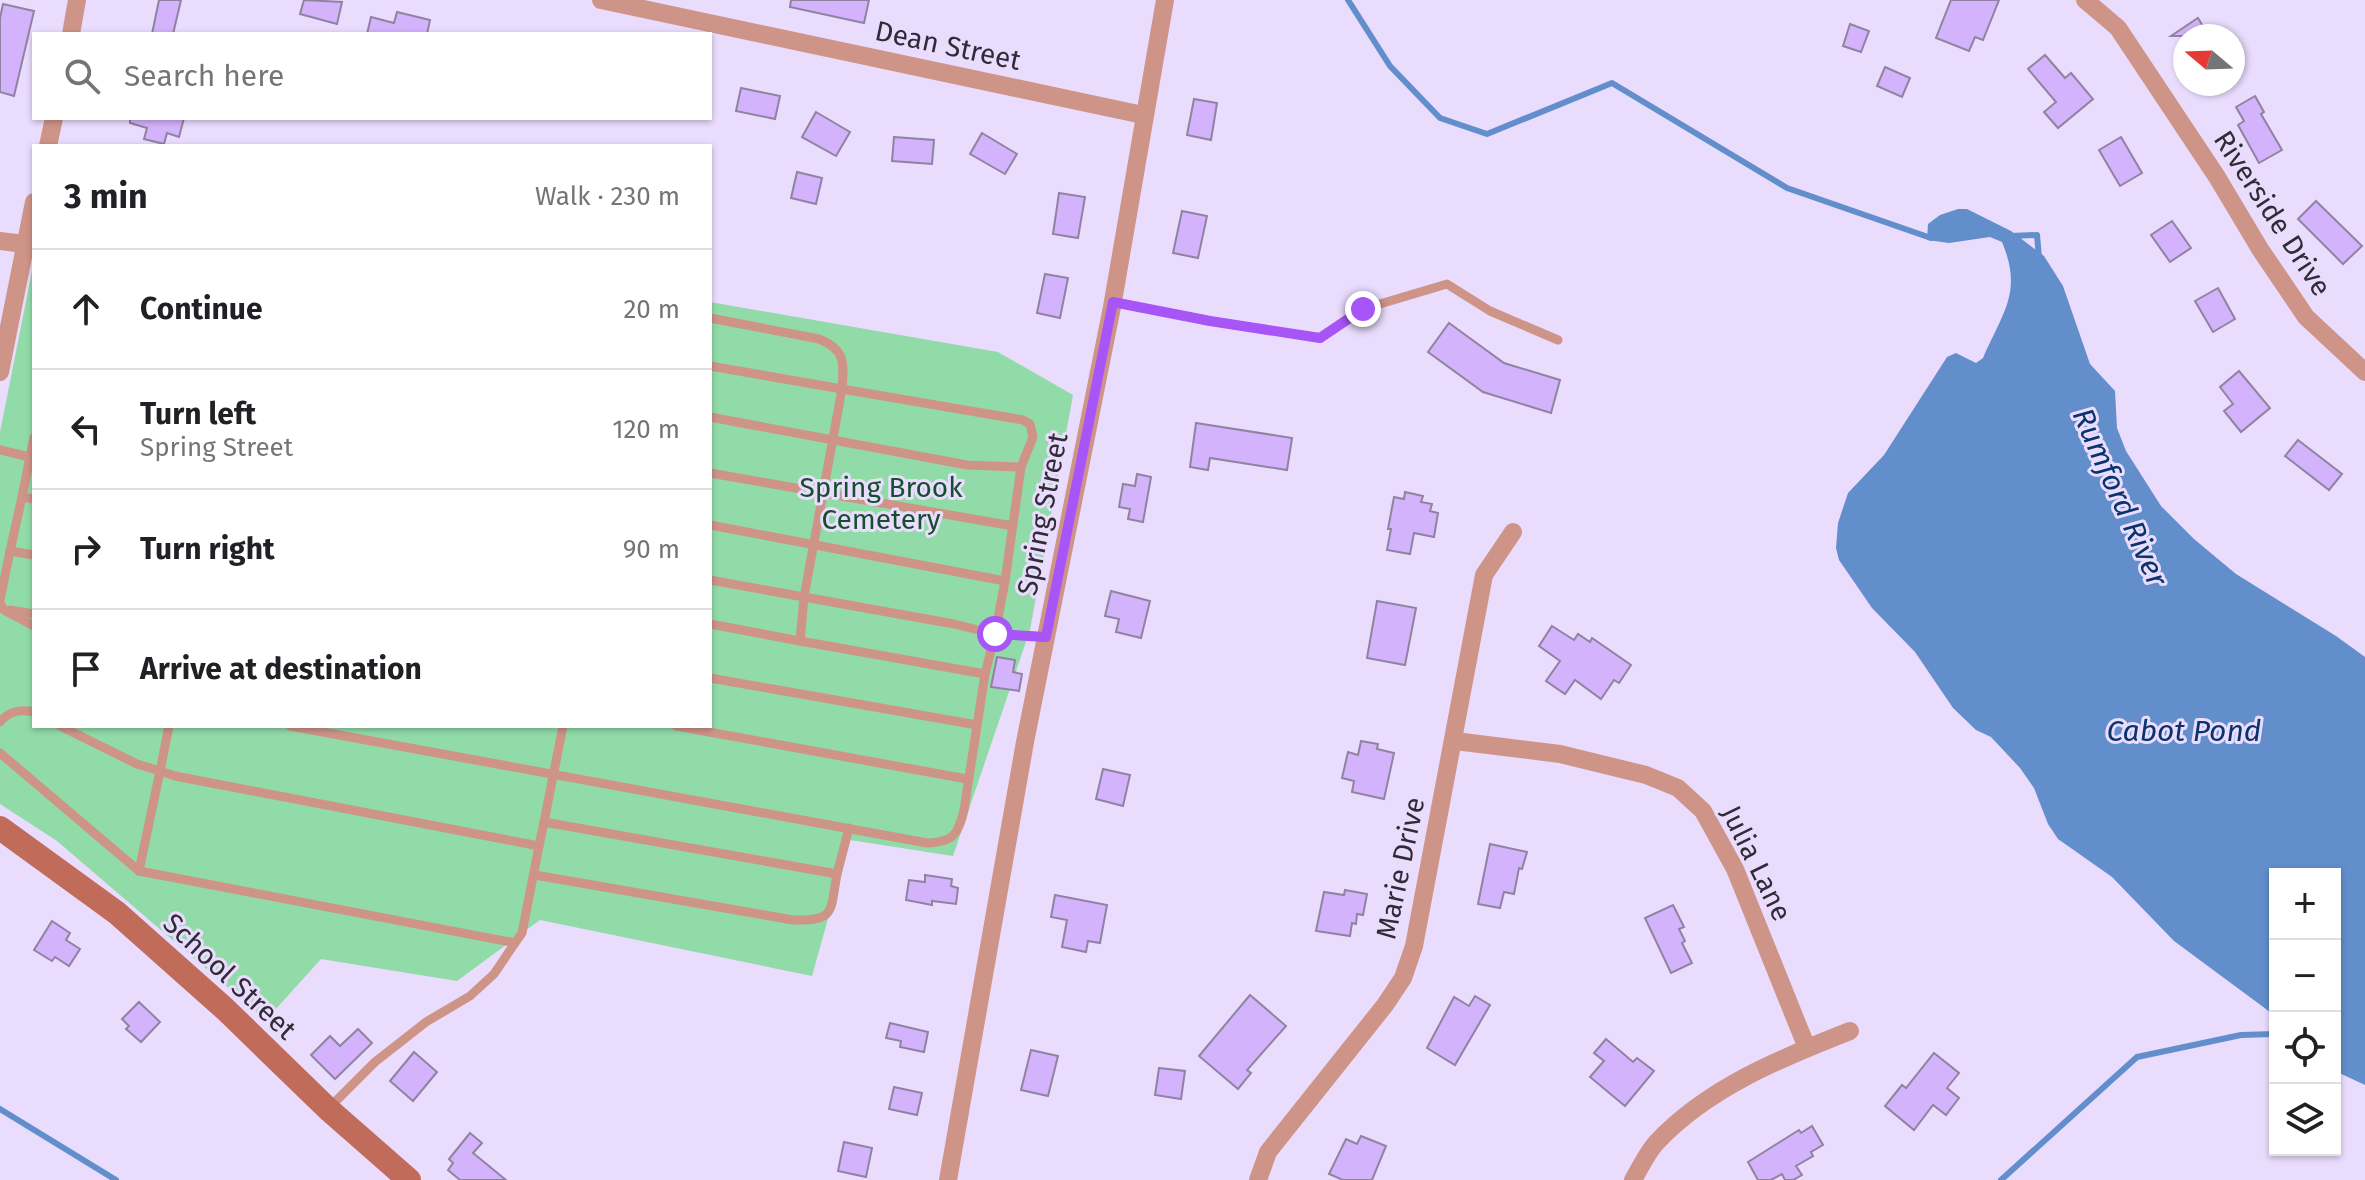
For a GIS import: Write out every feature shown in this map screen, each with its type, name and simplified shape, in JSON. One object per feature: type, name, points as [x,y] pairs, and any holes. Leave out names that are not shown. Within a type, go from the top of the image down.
[{"type":"main road","name":"School Street","points":[[0,828],[117,913],[409,1180]]},
{"type":"street","points":[[71,32],[77,0]]},
{"type":"street","name":"Dean Street","points":[[601,0],[1143,115]]},
{"type":"street","name":"Spring Street","points":[[948,1180],[1046,637],[1113,302],[1165,0]]},
{"type":"street","name":"Riverside Drive","points":[[2085,0],[2118,28],[2306,317],[2362,364]]},
{"type":"street","points":[[48,144],[54,120]]},
{"type":"street","points":[[0,372],[32,210]]},
{"type":"street","points":[[0,241],[24,244]]},
{"type":"street","name":"Marie Drive","points":[[1258,1180],[1268,1152],[1403,978],[1414,946],[1484,575],[1513,532]]},
{"type":"street","name":"Julia Lane","points":[[1455,741],[1560,754],[1646,775],[1678,788],[1703,811],[1735,869],[1807,1048]]},
{"type":"street","points":[[1633,1180],[1654,1145],[1700,1102],[1807,1048],[1850,1031]]},
{"type":"lane","points":[[1113,302],[1320,338],[1363,309],[1447,284],[1490,311],[1558,340]]},
{"type":"lane","points":[[712,318],[819,339],[831,344],[840,353],[844,365],[804,597],[800,641]]},
{"type":"lane","points":[[301,728],[927,843],[943,842],[954,835],[960,826],[985,674],[1005,581],[1021,467],[1033,437],[1030,424],[1023,420],[712,366]]},
{"type":"lane","points":[[712,417],[967,465],[1021,467]]},
{"type":"lane","points":[[0,450],[32,457],[1,604]]},
{"type":"lane","points":[[712,473],[1013,526]]},
{"type":"lane","points":[[22,497],[32,499]]},
{"type":"lane","points":[[712,525],[1005,581]]},
{"type":"lane","points":[[10,551],[32,555]]},
{"type":"lane","points":[[712,580],[995,634],[1046,637]]},
{"type":"lane","points":[[1,604],[32,613]]},
{"type":"lane","points":[[1,604],[32,625]]},
{"type":"lane","points":[[712,624],[985,674]]},
{"type":"lane","points":[[712,678],[977,725]]},
{"type":"lane","points":[[0,722],[6,715],[19,711],[32,712]]},
{"type":"lane","points":[[64,728],[137,764],[160,771],[539,846]]},
{"type":"lane","points":[[139,871],[169,728]]},
{"type":"lane","points":[[328,1109],[375,1062],[426,1022],[470,996],[494,974],[522,933],[563,728]]},
{"type":"lane","points":[[687,728],[967,779]]},
{"type":"lane","points":[[0,753],[139,871],[515,943]]},
{"type":"lane","points":[[544,822],[837,874]]},
{"type":"lane","points":[[535,875],[793,920],[818,921],[827,915],[831,906],[849,828]]},
{"type":"green space","name":"Spring Brook Cemetery","points":[[32,271],[32,728],[712,728],[712,302],[998,352],[1073,395],[1030,630],[953,856],[850,840],[812,976],[540,920],[457,981],[321,959],[266,1020],[57,841],[0,804],[0,432]]},
{"type":"water","name":"Cabot Pond","points":[[1967,209],[2011,231],[2044,256],[2063,286],[2090,364],[2115,391],[2117,428],[2126,451],[2161,506],[2236,574],[2365,657],[2365,1085],[2341,1074],[2341,868],[2269,868],[2269,1011],[2174,941],[2112,877],[2058,839],[2048,824],[2034,788],[2020,768],[1991,737],[1976,730],[1953,708],[1915,652],[1872,608],[1839,560],[1836,548],[1838,523],[1848,493],[1884,455],[1947,357],[1956,353],[1976,363],[1983,358],[2008,302],[2011,275],[2002,242],[1990,237],[1949,243],[1927,240],[1928,224],[1940,215]]},
{"type":"building","points":[[159,0],[181,0],[173,32],[152,32]]},
{"type":"building","points":[[304,0],[342,2],[337,24],[300,14]]},
{"type":"building","points":[[791,0],[869,0],[864,23],[790,7]]},
{"type":"building","points":[[1951,0],[1999,0],[1983,40],[1975,37],[1969,51],[1936,38]]},
{"type":"building","points":[[3,4],[34,11],[14,96],[0,92],[0,18]]},
{"type":"building","points":[[397,12],[430,20],[427,32],[367,32],[371,17],[394,23]]},
{"type":"building","points":[[1850,24],[1869,31],[1861,52],[1843,46]]},
{"type":"building","points":[[2045,55],[2065,78],[2071,73],[2093,99],[2058,128],[2044,112],[2056,102],[2028,69]]},
{"type":"building","points":[[1885,67],[1910,78],[1902,97],[1877,86]]},
{"type":"building","points":[[741,88],[780,96],[775,119],[736,111]]},
{"type":"building","points":[[2255,96],[2264,112],[2261,114],[2282,150],[2259,163],[2238,125],[2244,121],[2236,107]]},
{"type":"building","points":[[1194,99],[1217,103],[1211,140],[1187,135]]},
{"type":"building","points":[[816,112],[850,132],[836,156],[802,137]]},
{"type":"building","points":[[130,120],[183,120],[179,137],[167,133],[164,144],[144,139],[147,128],[130,123]]},
{"type":"building","points":[[982,133],[1017,154],[1005,174],[970,154]]},
{"type":"building","points":[[894,137],[934,140],[932,164],[892,161]]},
{"type":"building","points":[[2121,137],[2142,173],[2120,186],[2099,150]]},
{"type":"building","points":[[797,172],[822,178],[816,204],[791,198]]},
{"type":"building","points":[[1059,193],[1085,197],[1078,238],[1053,234]]},
{"type":"building","points":[[2316,201],[2362,246],[2343,264],[2298,219]]},
{"type":"building","points":[[1182,211],[1207,216],[1198,258],[1173,253]]},
{"type":"building","points":[[2172,221],[2191,248],[2170,262],[2151,235]]},
{"type":"building","points":[[1045,274],[1068,278],[1060,318],[1037,313]]},
{"type":"building","points":[[2218,288],[2235,319],[2213,332],[2195,301]]},
{"type":"building","points":[[1449,323],[1504,363],[1560,380],[1551,413],[1483,392],[1428,352]]},
{"type":"building","points":[[2239,371],[2270,408],[2241,432],[2224,411],[2233,404],[2220,387]]},
{"type":"building","points":[[1196,423],[1292,438],[1287,470],[1210,458],[1208,470],[1190,467]]},
{"type":"building","points":[[2298,440],[2342,474],[2329,490],[2285,456]]},
{"type":"building","points":[[1137,474],[1151,477],[1143,522],[1128,519],[1130,509],[1119,507],[1123,484],[1135,486]]},
{"type":"building","points":[[1405,492],[1423,496],[1421,502],[1432,504],[1430,511],[1438,513],[1434,537],[1414,533],[1410,554],[1387,550],[1394,497],[1404,499]]},
{"type":"building","points":[[1111,591],[1150,601],[1141,638],[1116,632],[1119,619],[1105,616]]},
{"type":"building","points":[[1377,601],[1416,608],[1405,665],[1367,658]]},
{"type":"building","points":[[1552,626],[1574,640],[1578,634],[1590,642],[1592,638],[1631,665],[1619,683],[1614,680],[1601,699],[1575,680],[1565,694],[1546,681],[1560,661],[1539,646]]},
{"type":"building","points":[[997,657],[1015,660],[1013,672],[1022,674],[1019,691],[991,687]]},
{"type":"building","points":[[1361,741],[1378,744],[1377,749],[1394,753],[1384,799],[1352,792],[1354,781],[1342,778],[1348,752],[1358,755]]},
{"type":"building","points":[[1103,769],[1130,775],[1123,806],[1096,799]]},
{"type":"building","points":[[1490,844],[1527,852],[1522,869],[1519,868],[1514,894],[1504,892],[1500,908],[1478,904]]},
{"type":"building","points":[[925,875],[952,879],[951,886],[958,888],[956,904],[932,901],[932,905],[906,900],[909,880],[925,882]]},
{"type":"building","points":[[1345,890],[1367,894],[1363,915],[1357,914],[1350,936],[1316,931],[1324,892],[1344,895]]},
{"type":"building","points":[[1055,895],[1107,905],[1100,943],[1088,941],[1086,952],[1062,947],[1067,920],[1051,917]]},
{"type":"building","points":[[1673,905],[1684,927],[1679,929],[1685,941],[1682,943],[1692,963],[1671,973],[1645,918]]},
{"type":"building","points":[[52,921],[70,933],[66,940],[80,949],[69,966],[55,957],[52,961],[34,950]]},
{"type":"building","points":[[1250,995],[1286,1026],[1247,1070],[1251,1073],[1238,1089],[1199,1056]]},
{"type":"building","points":[[1475,996],[1490,1005],[1455,1065],[1427,1048],[1454,997],[1469,1006]]},
{"type":"building","points":[[139,1002],[160,1022],[141,1042],[126,1029],[129,1026],[122,1019]]},
{"type":"building","points":[[890,1023],[928,1032],[924,1052],[900,1047],[901,1041],[886,1038]]},
{"type":"building","points":[[358,1029],[372,1043],[335,1079],[311,1055],[330,1036],[340,1046]]},
{"type":"building","points":[[1606,1039],[1633,1062],[1637,1058],[1654,1071],[1625,1106],[1590,1077],[1604,1061],[1594,1053]]},
{"type":"building","points":[[1031,1050],[1058,1056],[1048,1096],[1021,1090]]},
{"type":"building","points":[[414,1052],[437,1072],[413,1101],[390,1081]]},
{"type":"building","points":[[1934,1053],[1959,1073],[1947,1088],[1959,1098],[1946,1115],[1933,1105],[1914,1130],[1885,1106],[1902,1085],[1906,1088]]},
{"type":"building","points":[[1159,1068],[1185,1071],[1181,1099],[1155,1095]]},
{"type":"building","points":[[894,1087],[922,1093],[917,1115],[889,1109]]},
{"type":"building","points":[[1812,1126],[1823,1145],[1811,1152],[1813,1156],[1796,1166],[1802,1175],[1793,1180],[1785,1180],[1782,1174],[1771,1180],[1758,1180],[1748,1162],[1799,1130],[1801,1133]]},
{"type":"building","points":[[470,1133],[482,1143],[473,1153],[506,1180],[460,1180],[448,1170],[453,1163],[449,1159]]},
{"type":"building","points":[[1361,1136],[1386,1146],[1372,1180],[1343,1180],[1329,1174],[1346,1139],[1357,1144]]},
{"type":"building","points":[[844,1142],[872,1148],[866,1177],[838,1171]]},
{"type":"waterway","name":"Rumford River","points":[[1348,0],[1390,66],[1440,118],[1487,134],[1612,83],[1787,188],[1931,238]]},
{"type":"waterway","name":"Rumford River","points":[[2010,236],[2037,235],[2039,258]]},
{"type":"waterway","points":[[2001,1180],[2137,1057],[2241,1035],[2269,1034]]},
{"type":"waterway","points":[[0,1109],[116,1180]]},
{"type":"route","points":[[995,634],[1046,637],[1113,302],[1320,338],[1363,309]]}]
